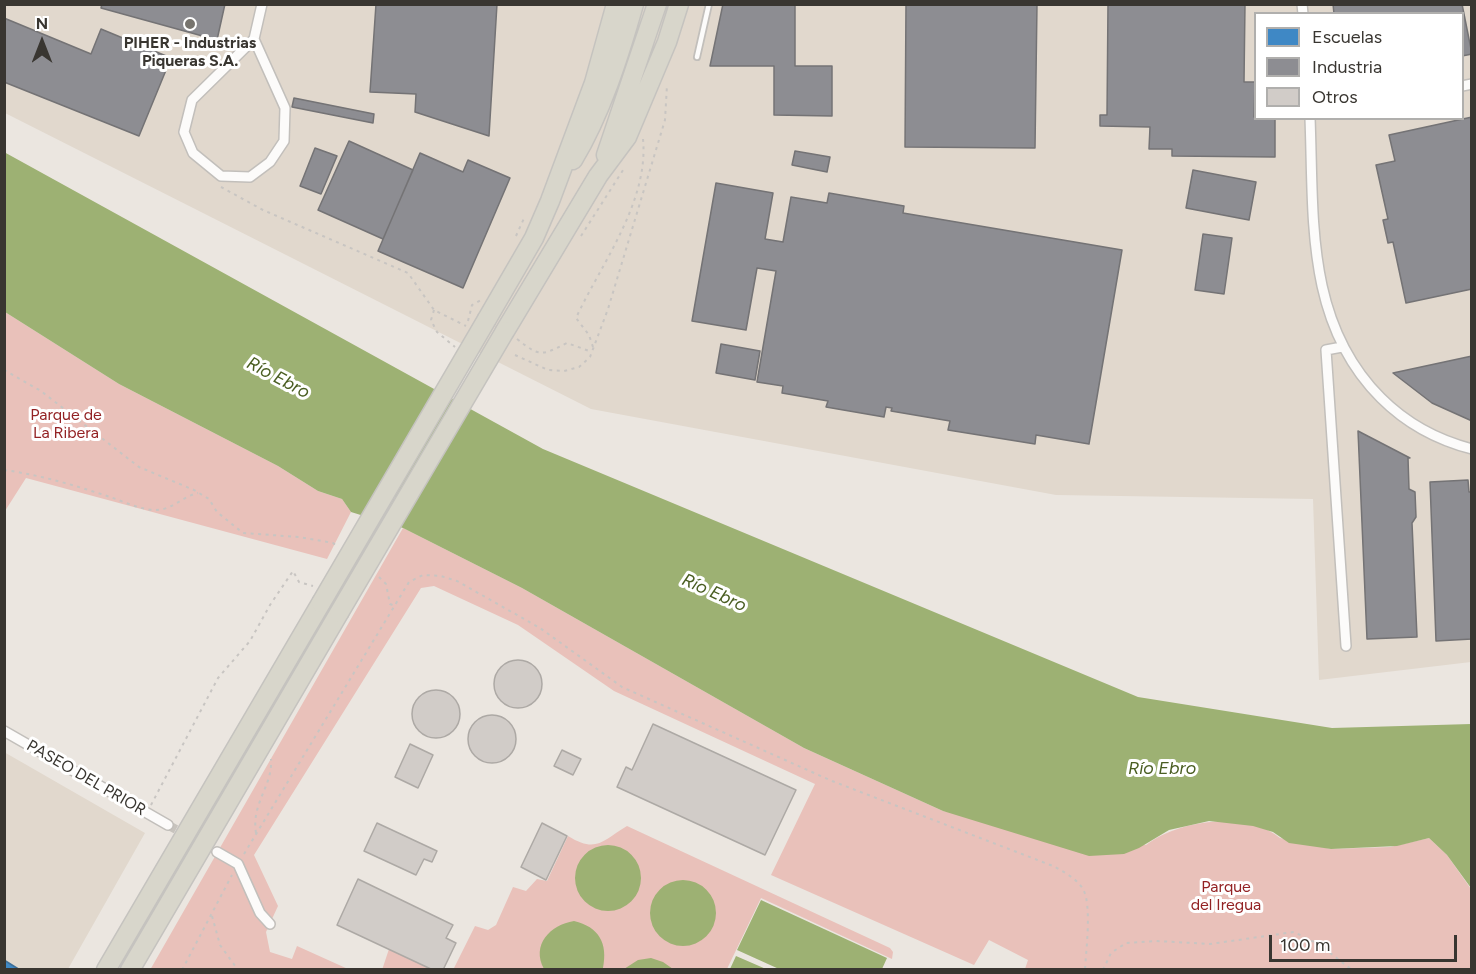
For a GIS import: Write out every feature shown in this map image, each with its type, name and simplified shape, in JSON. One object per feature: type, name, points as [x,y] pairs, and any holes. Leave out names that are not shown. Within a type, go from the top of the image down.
[{"type":"highway","points":[[106,969],[319,595],[466,356],[486,310],[534,238],[594,83],[616,4]]},
{"type":"highway","points":[[550,201],[585,140],[623,44],[634,4]]},
{"type":"highway","points":[[598,176],[633,83],[657,4]]},
{"type":"highway","points":[[130,969],[339,613],[509,333],[598,176],[627,137],[660,61],[679,4]]},
{"type":"street","points":[[254,39],[285,108],[284,141],[270,162],[250,177],[221,176],[210,169],[194,153],[184,132],[192,100],[254,39],[262,4]]},
{"type":"street","points":[[1310,120],[1321,280],[1326,308],[1342,347],[1370,387],[1396,413],[1449,443],[1472,449]]},
{"type":"street","points":[[1342,347],[1326,350],[1346,646]]},
{"type":"street","name":"PASEO DEL PRIOR","points":[[4,731],[168,825]]},
{"type":"street","points":[[217,852],[238,864],[260,913],[270,924]]},
{"type":"lane","points":[[697,57],[709,4]]},
{"type":"path","points":[[515,355],[548,370],[564,371],[579,367],[592,352],[608,309],[665,120],[667,79]]},
{"type":"path","points":[[592,352],[593,346],[589,335],[576,318],[628,219],[643,159],[643,136]]},
{"type":"path","points":[[221,176],[219,186],[233,196],[408,273],[434,310],[466,327],[472,305],[480,299],[486,310]]},
{"type":"path","points":[[434,310],[431,320],[437,332],[466,356]]},
{"type":"path","points":[[509,333],[531,351],[538,353],[548,353],[567,343],[592,352]]},
{"type":"path","points":[[4,370],[41,390],[138,467],[209,500],[217,512],[243,533],[299,537],[333,543],[340,548]]},
{"type":"path","points":[[4,470],[42,476],[131,505],[157,510],[198,493]]},
{"type":"path","points":[[149,808],[218,678],[250,641],[293,570],[299,582],[319,595]]},
{"type":"path","points":[[374,573],[386,584],[390,604],[395,606]]},
{"type":"path","points":[[182,969],[238,864],[409,582],[416,577],[432,575],[457,581],[540,628],[622,687],[832,781],[1053,866],[1074,878],[1084,891],[1087,917],[1085,969]]},
{"type":"path","points":[[212,915],[220,945],[238,969]]},
{"type":"path","points":[[1103,969],[1111,953],[1126,943],[1210,944],[1294,932],[1320,945],[1352,969]]},
{"type":"shaded area","points":[[4,5],[1471,5],[1471,662],[1319,680],[1313,499],[1056,495],[591,409],[5,113]]},
{"type":"shaded area","points":[[4,752],[145,833],[68,969],[5,969]]},
{"type":"green space","name":"Parque de La Ribera","points":[[5,312],[119,384],[278,466],[318,491],[342,499],[351,512],[327,559],[26,478],[5,511]]},
{"type":"green space","name":"Parque del Iregua","points":[[403,528],[522,588],[804,748],[943,811],[1146,845],[1176,829],[1194,824],[1232,821],[1266,829],[1280,838],[1331,849],[1390,847],[1429,838],[1447,855],[1471,889],[1471,969],[1025,969],[1028,960],[989,940],[974,965],[771,875],[815,784],[614,691],[518,625],[434,586],[421,588],[254,855],[278,906],[266,932],[270,952],[292,959],[297,946],[348,969],[150,970]]},
{"type":"green space","points":[[627,826],[890,948],[893,952],[892,959],[761,898],[727,969],[453,970],[475,926],[488,930],[496,925],[513,887],[526,891],[537,879],[547,881],[568,836],[586,844],[599,843]]},
{"type":"green space","points":[[389,949],[431,969],[382,970]]},
{"type":"water","name":"Río Ebro","points":[[4,152],[543,449],[1138,697],[1332,728],[1471,724],[1471,888],[1447,855],[1429,838],[1397,846],[1331,849],[1289,843],[1273,832],[1253,826],[1209,821],[1169,830],[1124,854],[1089,856],[943,811],[804,748],[522,588],[403,528],[351,512],[342,499],[318,491],[278,466],[119,384],[5,312]]},
{"type":"water","points":[[608,845],[621,848],[631,855],[638,865],[641,878],[638,891],[631,901],[621,908],[608,911],[595,908],[585,901],[578,891],[575,878],[578,865],[585,855],[595,848]]},
{"type":"water","points":[[677,880],[689,880],[701,885],[711,895],[716,913],[714,926],[701,941],[689,946],[677,946],[665,941],[655,931],[650,919],[650,907],[655,895],[665,885]]},
{"type":"water","points":[[761,900],[887,958],[882,969],[779,969],[737,950]]},
{"type":"water","points":[[574,921],[590,927],[600,937],[604,951],[603,968],[544,969],[540,952],[541,944],[557,927]]},
{"type":"water","points":[[736,956],[766,969],[730,969]]},
{"type":"water","points":[[651,958],[673,969],[624,969],[638,960]]},
{"type":"building: Escuelas","points":[[4,960],[20,970],[4,970]]},
{"type":"building: Industria","name":"PIHER - Industrias Piqueras S.A.","points":[[102,4],[225,4],[217,40],[101,8]]},
{"type":"building: Industria","points":[[376,4],[497,4],[489,136],[415,112],[416,94],[370,92]]},
{"type":"building: Industria","points":[[723,4],[795,4],[795,66],[832,66],[832,116],[774,115],[774,66],[710,66]]},
{"type":"building: Industria","points":[[906,4],[1037,4],[1035,148],[905,147]]},
{"type":"building: Industria","points":[[1108,4],[1245,4],[1244,82],[1254,82],[1254,120],[1275,120],[1275,157],[1172,156],[1172,149],[1149,149],[1150,127],[1100,126],[1100,115],[1107,115]]},
{"type":"building: Industria","points":[[1333,4],[1462,4],[1464,12],[1334,12]]},
{"type":"building: Industria","points":[[1464,14],[1472,54],[1464,56]]},
{"type":"building: Industria","points":[[4,18],[91,54],[101,29],[171,58],[139,136],[4,82]]},
{"type":"building: Industria","points":[[294,98],[374,114],[373,123],[292,107]]},
{"type":"building: Industria","points":[[1472,117],[1472,289],[1406,303],[1393,242],[1388,243],[1383,220],[1388,219],[1376,165],[1395,161],[1389,135]]},
{"type":"building: Industria","points":[[349,141],[413,170],[383,239],[318,210]]},
{"type":"building: Industria","points":[[315,148],[337,156],[321,194],[300,186]]},
{"type":"building: Industria","points":[[795,151],[830,157],[827,172],[792,165]]},
{"type":"building: Industria","points":[[420,153],[463,172],[468,160],[510,178],[463,288],[378,251]]},
{"type":"building: Industria","points":[[1193,170],[1256,182],[1249,220],[1186,208]]},
{"type":"building: Industria","points":[[716,183],[773,193],[765,239],[783,242],[791,197],[827,203],[829,193],[904,206],[903,213],[1122,250],[1089,444],[1036,435],[1035,444],[948,430],[950,421],[891,411],[892,408],[886,407],[884,417],[826,407],[828,401],[782,393],[783,386],[757,382],[776,271],[757,268],[746,330],[692,321]]},
{"type":"building: Industria","points":[[1203,234],[1232,238],[1224,294],[1195,290]]},
{"type":"building: Industria","points":[[721,344],[760,351],[755,380],[716,373]]},
{"type":"building: Industria","points":[[1472,356],[1472,421],[1432,403],[1393,373]]},
{"type":"building: Industria","points":[[1358,431],[1410,458],[1408,458],[1409,489],[1415,492],[1416,517],[1412,523],[1417,637],[1367,639]]},
{"type":"building: Industria","points":[[1468,480],[1469,492],[1472,492],[1472,639],[1436,641],[1430,482]]},
{"type":"building: Otros","points":[[518,660],[535,667],[542,684],[535,701],[518,708],[501,701],[494,684],[501,667]]},
{"type":"building: Otros","points":[[436,690],[453,697],[460,714],[453,731],[436,738],[419,731],[412,714],[419,697]]},
{"type":"building: Otros","points":[[492,715],[509,722],[516,739],[509,756],[492,763],[475,756],[468,739],[475,722]]},
{"type":"building: Otros","points":[[653,724],[796,790],[765,855],[617,787],[626,767],[632,770]]},
{"type":"building: Otros","points":[[410,744],[433,755],[418,788],[395,777]]},
{"type":"building: Otros","points":[[562,750],[581,759],[573,775],[554,766]]},
{"type":"building: Otros","points":[[377,823],[437,851],[432,862],[424,859],[416,875],[364,851]]},
{"type":"building: Otros","points":[[542,823],[567,836],[546,880],[521,867]]},
{"type":"building: Otros","points":[[358,879],[453,925],[446,938],[456,943],[443,970],[433,970],[337,925]]},
{"type":"tunnel","points":[[168,825],[217,852]]},
{"type":"place","name":"PIHER - Industrias Piqueras S.A.","points":[[190,24]]}]
